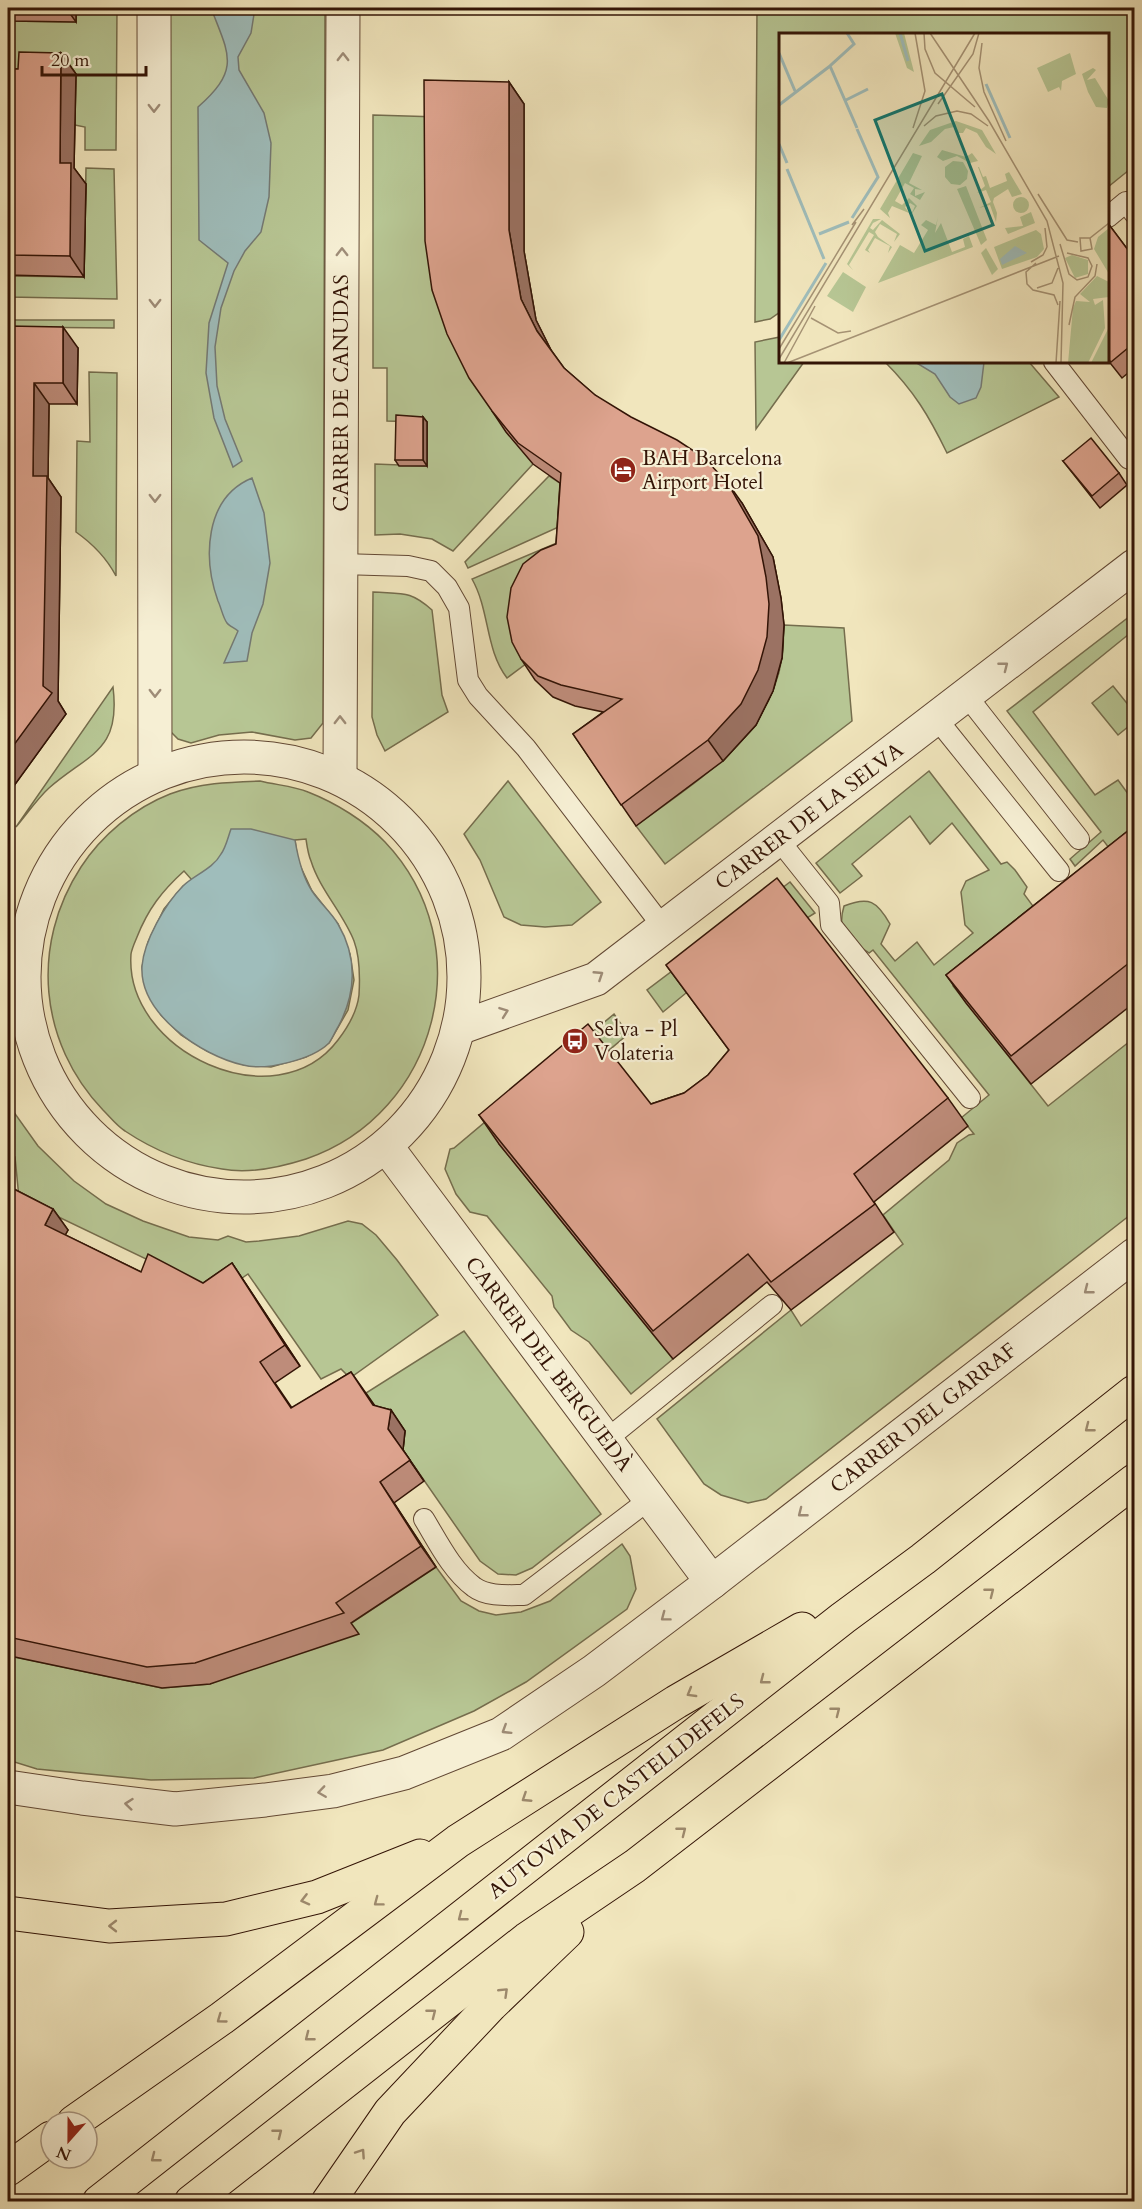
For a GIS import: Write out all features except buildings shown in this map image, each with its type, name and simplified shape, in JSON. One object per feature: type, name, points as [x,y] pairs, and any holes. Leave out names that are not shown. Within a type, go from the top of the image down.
[{"type":"highway","name":"AUTOVIA DE CASTELLDEFELS","points":[[99,2202],[824,1632],[923,1559],[1134,1392]]},
{"type":"highway","points":[[191,2202],[527,1939],[635,1866],[1134,1480]]},
{"type":"highway","points":[[91,2110],[222,2019],[458,1841],[676,1702],[923,1559]]},
{"type":"highway","points":[[8,1913],[109,1926],[226,1919],[317,1897],[458,1841]]},
{"type":"highway","points":[[328,2202],[390,2112],[491,2005],[635,1866]]},
{"type":"highway","points":[[8,2169],[39,2147]]},
{"type":"street","points":[[154,8],[155,774]]},
{"type":"street","name":"CARRER DE CANUDAS","points":[[340,778],[343,8]]},
{"type":"street","name":"CARRER DE LA SELVA","points":[[462,1028],[596,979],[966,695],[1131,574]]},
{"type":"street","points":[[216,758],[279,759],[340,778],[389,811],[429,856],[454,909],[465,968],[462,1028],[444,1071],[419,1112],[386,1146],[333,1179],[272,1196],[209,1195],[149,1176],[96,1141],[56,1094],[30,1036],[15,973],[32,911],[59,854],[101,807],[155,774],[216,758]]},
{"type":"street","name":"CARRER DEL BERGUEDÀ","points":[[386,1146],[712,1582]]},
{"type":"street","name":"CARRER DEL GARRAF","points":[[8,1787],[175,1809],[333,1791],[404,1773],[501,1734],[594,1671],[712,1582],[1134,1255]]},
{"type":"lane","points":[[1109,216],[1132,204]]},
{"type":"lane","points":[[1055,363],[1129,459],[1134,460]]},
{"type":"lane","points":[[341,564],[408,566],[431,571],[447,587],[459,608],[468,680],[478,696],[526,748],[663,927]]},
{"type":"lane","points":[[966,695],[1079,839]]},
{"type":"lane","points":[[936,718],[1059,871]]},
{"type":"lane","points":[[778,838],[829,903],[831,925],[970,1098]]},
{"type":"lane","points":[[606,1440],[772,1305]]},
{"type":"lane","points":[[424,1519],[454,1566],[475,1588],[502,1595],[524,1595],[650,1499]]},
{"type":"green space","points":[[76,8],[117,8],[116,150],[85,150],[85,127],[75,125],[8,90],[8,21],[76,22]]},
{"type":"green space","points":[[166,8],[325,8],[323,723],[311,738],[295,740],[252,732],[219,735],[191,743],[178,739],[168,729]]},
{"type":"green space","points":[[757,8],[1134,8],[1134,166],[1109,186],[1109,33],[779,33],[779,313],[770,319],[755,322]]},
{"type":"green space","points":[[373,115],[439,117],[533,464],[453,551],[432,539],[400,534],[375,535],[375,464],[426,466],[427,422],[387,421],[387,368],[373,368]]},
{"type":"green space","points":[[86,168],[114,169],[117,299],[8,297],[8,276],[84,277]]},
{"type":"green space","points":[[8,320],[114,320],[114,328],[8,327]]},
{"type":"green space","points":[[779,337],[779,363],[803,363],[756,429],[755,342]]},
{"type":"green space","points":[[886,363],[1030,363],[1059,397],[947,453],[920,404]]},
{"type":"green space","points":[[89,372],[117,373],[116,576],[99,551],[76,532],[77,441],[90,442]]},
{"type":"green space","points":[[549,476],[576,494],[574,520],[468,568],[465,562]]},
{"type":"green space","points":[[573,536],[527,663],[507,678],[495,655],[482,604],[472,579]]},
{"type":"green space","points":[[373,592],[411,596],[432,610],[442,695],[448,712],[385,751],[372,717]]},
{"type":"green space","points":[[1134,613],[1134,630],[1033,712],[1095,795],[1118,780],[1134,802],[1134,847],[1119,861],[1103,840],[1075,866],[1070,859],[1101,832],[1007,711]]},
{"type":"green space","points":[[784,625],[844,628],[852,721],[665,864],[636,826],[706,774],[746,735],[762,712],[774,687],[782,658]]},
{"type":"green space","points":[[1113,686],[1134,712],[1134,722],[1118,735],[1092,703]]},
{"type":"green space","points":[[113,687],[114,709],[112,725],[107,738],[89,758],[45,792],[16,827]]},
{"type":"green space","points":[[929,771],[1001,864],[1007,862],[1015,870],[1027,887],[1024,894],[1041,917],[953,986],[1048,1106],[1134,1038],[1134,1212],[766,1499],[748,1503],[721,1495],[704,1484],[657,1419],[791,1310],[801,1326],[903,1244],[883,1215],[949,1160],[957,1143],[974,1134],[961,1118],[989,1095],[873,950],[869,953],[850,939],[843,929],[842,915],[844,906],[860,901],[872,903],[881,910],[890,924],[881,944],[895,961],[917,942],[934,965],[973,933],[965,925],[961,892],[966,881],[989,870],[952,823],[930,844],[910,816],[852,864],[862,876],[840,893],[816,863]]},
{"type":"green space","points":[[260,781],[303,790],[319,796],[359,820],[385,842],[415,883],[432,928],[437,975],[431,1022],[415,1066],[388,1105],[351,1137],[306,1159],[275,1167],[243,1171],[196,1164],[160,1150],[122,1129],[103,1110],[82,1084],[65,1055],[54,1024],[49,993],[49,960],[54,928],[65,897],[81,867],[108,834],[144,807],[181,790],[203,785]],"holes":[[[306,839],[315,872],[344,921],[356,947],[359,968],[358,1001],[349,1025],[338,1040],[311,1064],[279,1075],[243,1075],[209,1064],[177,1046],[152,1020],[135,989],[131,954],[141,927],[156,901],[184,871],[192,880],[183,886],[164,909],[148,942],[142,967],[147,991],[161,1015],[181,1035],[207,1051],[244,1065],[271,1067],[306,1057],[329,1043],[348,1010],[354,980],[350,954],[338,924],[312,891],[298,861],[295,840]]]},
{"type":"green space","points":[[508,781],[601,902],[572,925],[545,927],[521,925],[504,917],[480,860],[464,834]]},
{"type":"green space","points":[[790,882],[815,913],[686,993],[663,1012],[647,990]]},
{"type":"green space","points":[[614,1014],[628,1034],[499,1144],[673,1359],[631,1394],[589,1342],[571,1330],[554,1307],[552,1296],[487,1216],[470,1212],[456,1194],[445,1169],[450,1149]]},
{"type":"green space","points":[[8,1099],[13,1111],[38,1146],[74,1181],[106,1204],[143,1221],[189,1237],[218,1240],[228,1236],[246,1242],[259,1241],[299,1236],[348,1221],[362,1224],[376,1235],[397,1260],[438,1315],[350,1378],[341,1369],[321,1379],[248,1274],[219,1294],[19,1198],[15,1157],[8,1157]]},
{"type":"green space","points":[[464,1331],[601,1514],[532,1568],[516,1575],[498,1574],[480,1561],[403,1450],[405,1431],[388,1426],[366,1393]]},
{"type":"green space","points":[[622,1544],[630,1556],[636,1589],[627,1609],[526,1682],[474,1711],[383,1750],[254,1778],[151,1780],[37,1769],[8,1760],[8,1638],[10,1656],[162,1688],[210,1684],[350,1624],[436,1567],[461,1601],[479,1611],[496,1615],[521,1612],[550,1601]]},
{"type":"water","points":[[211,8],[255,8],[251,33],[238,57],[239,70],[264,113],[271,143],[269,197],[261,232],[245,251],[234,271],[221,308],[215,347],[217,386],[225,419],[242,461],[233,467],[214,418],[206,373],[209,323],[228,263],[199,240],[198,107],[221,82],[227,61],[223,38]]},
{"type":"water","points":[[917,363],[984,363],[981,387],[976,398],[959,404],[950,397],[935,374]]},
{"type":"water","points":[[252,478],[264,513],[270,563],[263,604],[252,633],[247,661],[224,663],[238,631],[226,621],[213,584],[210,567],[211,531],[224,500],[236,487]]},
{"type":"water","points":[[231,829],[251,829],[295,840],[306,879],[315,895],[338,924],[349,950],[352,963],[351,989],[344,1014],[329,1043],[311,1054],[288,1063],[263,1066],[243,1065],[210,1052],[176,1030],[162,1016],[144,984],[142,966],[156,923],[183,886],[218,859]]},
{"type":"place","name":"BAH Barcelona Airport Hotel","points":[[623,470]]},
{"type":"place","name":"Selva - Pl Volateria","points":[[575,1041]]}]
